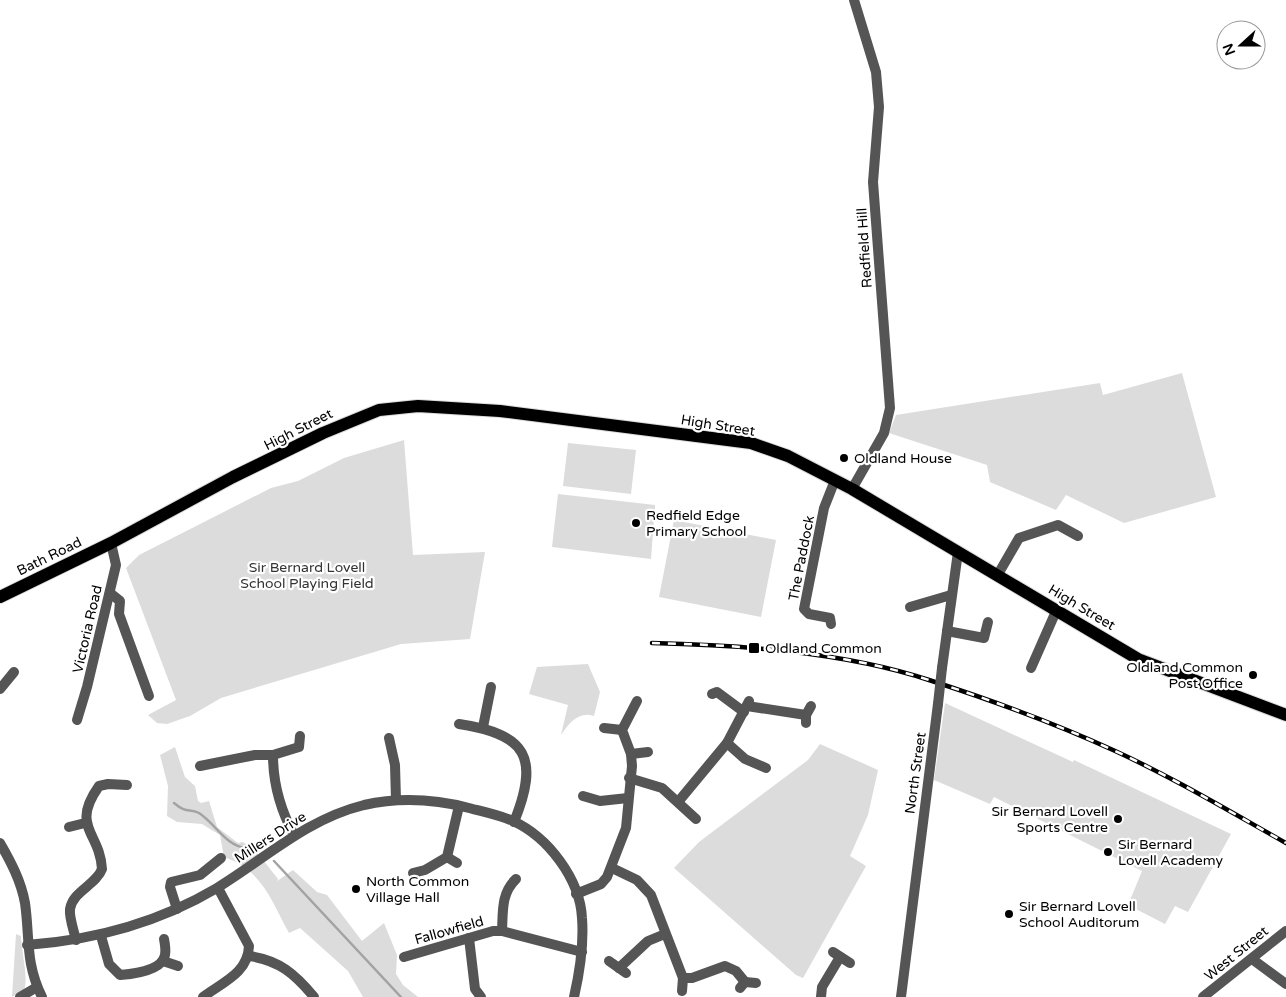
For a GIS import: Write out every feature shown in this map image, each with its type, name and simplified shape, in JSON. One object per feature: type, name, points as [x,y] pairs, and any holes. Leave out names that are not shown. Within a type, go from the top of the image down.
[{"type":"main road","name":"High Street","points":[[111,543],[233,478],[323,433],[379,410],[418,406],[500,412],[751,443],[788,456],[836,480],[997,576],[1057,609],[1138,659],[1286,715]]},
{"type":"main road","name":"Bath Road","points":[[0,597],[111,543]]},
{"type":"street","name":"Redfield Hill","points":[[852,489],[884,433],[890,408],[873,182],[879,107],[876,72],[854,0]]},
{"type":"street","name":"The Paddock","points":[[831,624],[830,618],[809,614],[804,609],[825,503],[836,480]]},
{"type":"street","points":[[997,576],[1019,538],[1058,525],[1078,536]]},
{"type":"street","name":"Victoria Road","points":[[77,720],[87,687],[116,565],[111,543]]},
{"type":"street","name":"North Street","points":[[901,997],[946,631],[958,552]]},
{"type":"street","points":[[110,593],[120,601],[119,614],[139,684],[149,696]]},
{"type":"street","points":[[910,607],[951,595]]},
{"type":"street","points":[[1032,668],[1057,609]]},
{"type":"street","points":[[946,631],[984,638],[988,622]]},
{"type":"street","points":[[0,689],[14,672]]},
{"type":"street","points":[[483,727],[491,687]]},
{"type":"street","points":[[712,694],[717,692],[747,706],[807,715]]},
{"type":"street","points":[[576,894],[601,884],[612,868],[626,828],[629,778],[632,766],[631,754],[622,730],[637,701]]},
{"type":"street","points":[[678,802],[727,743],[747,706]]},
{"type":"street","points":[[459,724],[483,727],[514,742],[522,752],[528,766],[524,798],[514,822]]},
{"type":"street","points":[[604,728],[622,730]]},
{"type":"street","points":[[200,766],[212,759],[256,754],[273,755],[301,750],[300,736]]},
{"type":"street","points":[[389,738],[395,766],[396,800]]},
{"type":"street","points":[[727,743],[745,759],[766,768]]},
{"type":"street","points":[[262,748],[273,755]]},
{"type":"street","points":[[631,754],[648,752]]},
{"type":"street","points":[[273,755],[273,777],[286,819],[294,835]]},
{"type":"street","points":[[629,778],[662,788],[696,819]]},
{"type":"street","points":[[76,940],[70,910],[72,902],[95,882],[102,869],[98,849],[86,823],[86,816],[99,786],[108,784],[127,785]]},
{"type":"street","points":[[584,796],[600,801],[628,798]]},
{"type":"street","name":"Millers Drive","points":[[27,945],[101,936],[145,923],[178,909],[218,888],[294,835],[337,814],[365,805],[417,799],[459,806],[514,822],[540,838],[553,850],[576,894],[582,917],[582,952],[574,997]]},
{"type":"street","points":[[413,873],[426,873],[447,858],[459,806]]},
{"type":"street","points":[[69,827],[86,823]]},
{"type":"street","points":[[0,843],[16,870],[23,895],[30,968],[42,997]]},
{"type":"street","points":[[178,909],[170,888],[171,882],[200,875],[221,858]]},
{"type":"street","points":[[447,858],[457,863]]},
{"type":"street","points":[[612,868],[637,880],[650,895],[683,978],[682,991]]},
{"type":"street","name":"Fallowfield","points":[[502,931],[504,898],[508,887],[516,879]]},
{"type":"street","points":[[203,997],[244,968],[249,956],[249,946],[218,888]]},
{"type":"street","name":"Fallowfield","points":[[404,957],[425,946],[502,931],[582,952]]},
{"type":"street","name":"West Street","points":[[1203,997],[1286,931]]},
{"type":"street","points":[[609,961],[622,970],[648,942],[665,934]]},
{"type":"street","points":[[101,936],[109,964],[120,975],[145,971],[163,961],[165,954],[164,939]]},
{"type":"street","points":[[469,938],[475,988],[482,997]]},
{"type":"street","points":[[821,997],[822,987],[836,954],[850,963]]},
{"type":"street","points":[[249,956],[265,958],[281,965],[314,997]]},
{"type":"street","points":[[1252,959],[1286,984]]},
{"type":"street","points":[[163,961],[178,966]]},
{"type":"street","points":[[683,978],[692,978],[725,966],[736,971],[747,984]]},
{"type":"street","points":[[20,997],[37,987]]},
{"type":"green space","points":[[1182,373],[1216,497],[1124,523],[1066,495],[1056,510],[990,482],[987,465],[889,433],[896,415],[1100,383],[1103,395]]},
{"type":"green space","name":"Sir Bernard Lovell School Playing Field","points":[[404,440],[413,555],[485,552],[470,639],[401,644],[221,698],[190,716],[167,724],[157,723],[148,715],[176,700],[126,568],[139,555],[271,488],[298,481],[344,458]]},
{"type":"green space","points":[[568,443],[636,450],[631,494],[563,486]]},
{"type":"green space","points":[[558,494],[655,505],[651,559],[552,547]]},
{"type":"green space","points":[[674,520],[776,540],[761,617],[659,597]]},
{"type":"green space","points":[[588,664],[600,692],[594,716],[584,715],[575,719],[561,735],[568,705],[529,694],[537,667]]},
{"type":"green space","name":"Sir Bernard Lovell Sports Centre","points":[[945,703],[1073,762],[1074,760],[1231,834],[1188,912],[1175,906],[1165,924],[1128,905],[1142,871],[994,797],[990,804],[934,780]]},
{"type":"green space","points":[[820,744],[878,770],[868,815],[850,856],[866,866],[803,978],[796,975],[674,868],[699,842],[808,760]]},
{"type":"green space","points":[[175,747],[185,777],[195,786],[198,801],[201,803],[209,801],[217,827],[238,843],[243,842],[256,851],[278,879],[277,881],[293,870],[317,892],[327,895],[362,941],[384,923],[397,955],[396,974],[403,985],[418,997],[363,997],[348,971],[300,928],[289,933],[271,898],[257,878],[237,863],[224,857],[220,835],[202,824],[177,822],[167,816],[168,786],[160,755]]},
{"type":"green space","points":[[16,934],[21,936],[25,985],[24,990],[12,997]]},
{"type":"waterway","points":[[174,803],[185,810],[199,813],[233,844],[247,848]]},
{"type":"waterway","points":[[274,861],[401,997]]},
{"type":"railway","points":[[652,643],[756,648],[792,652],[862,663],[896,670],[929,680],[1022,712],[1135,760],[1286,843]]},
{"type":"place","name":"Oldland House","points":[[844,458]]},
{"type":"place","name":"Redfield Edge Primary School","points":[[636,523]]},
{"type":"place","name":"Oldland Common","points":[[754,648]]},
{"type":"place","name":"Oldland Common Post Office","points":[[1253,675]]},
{"type":"place","name":"Sir Bernard Lovell Sports Centre","points":[[1118,819]]},
{"type":"place","name":"Sir Bernard Lovell Academy","points":[[1108,852]]},
{"type":"place","name":"North Common Village Hall","points":[[356,889]]},
{"type":"place","name":"Sir Bernard Lovell School Auditorum","points":[[1009,914]]}]
